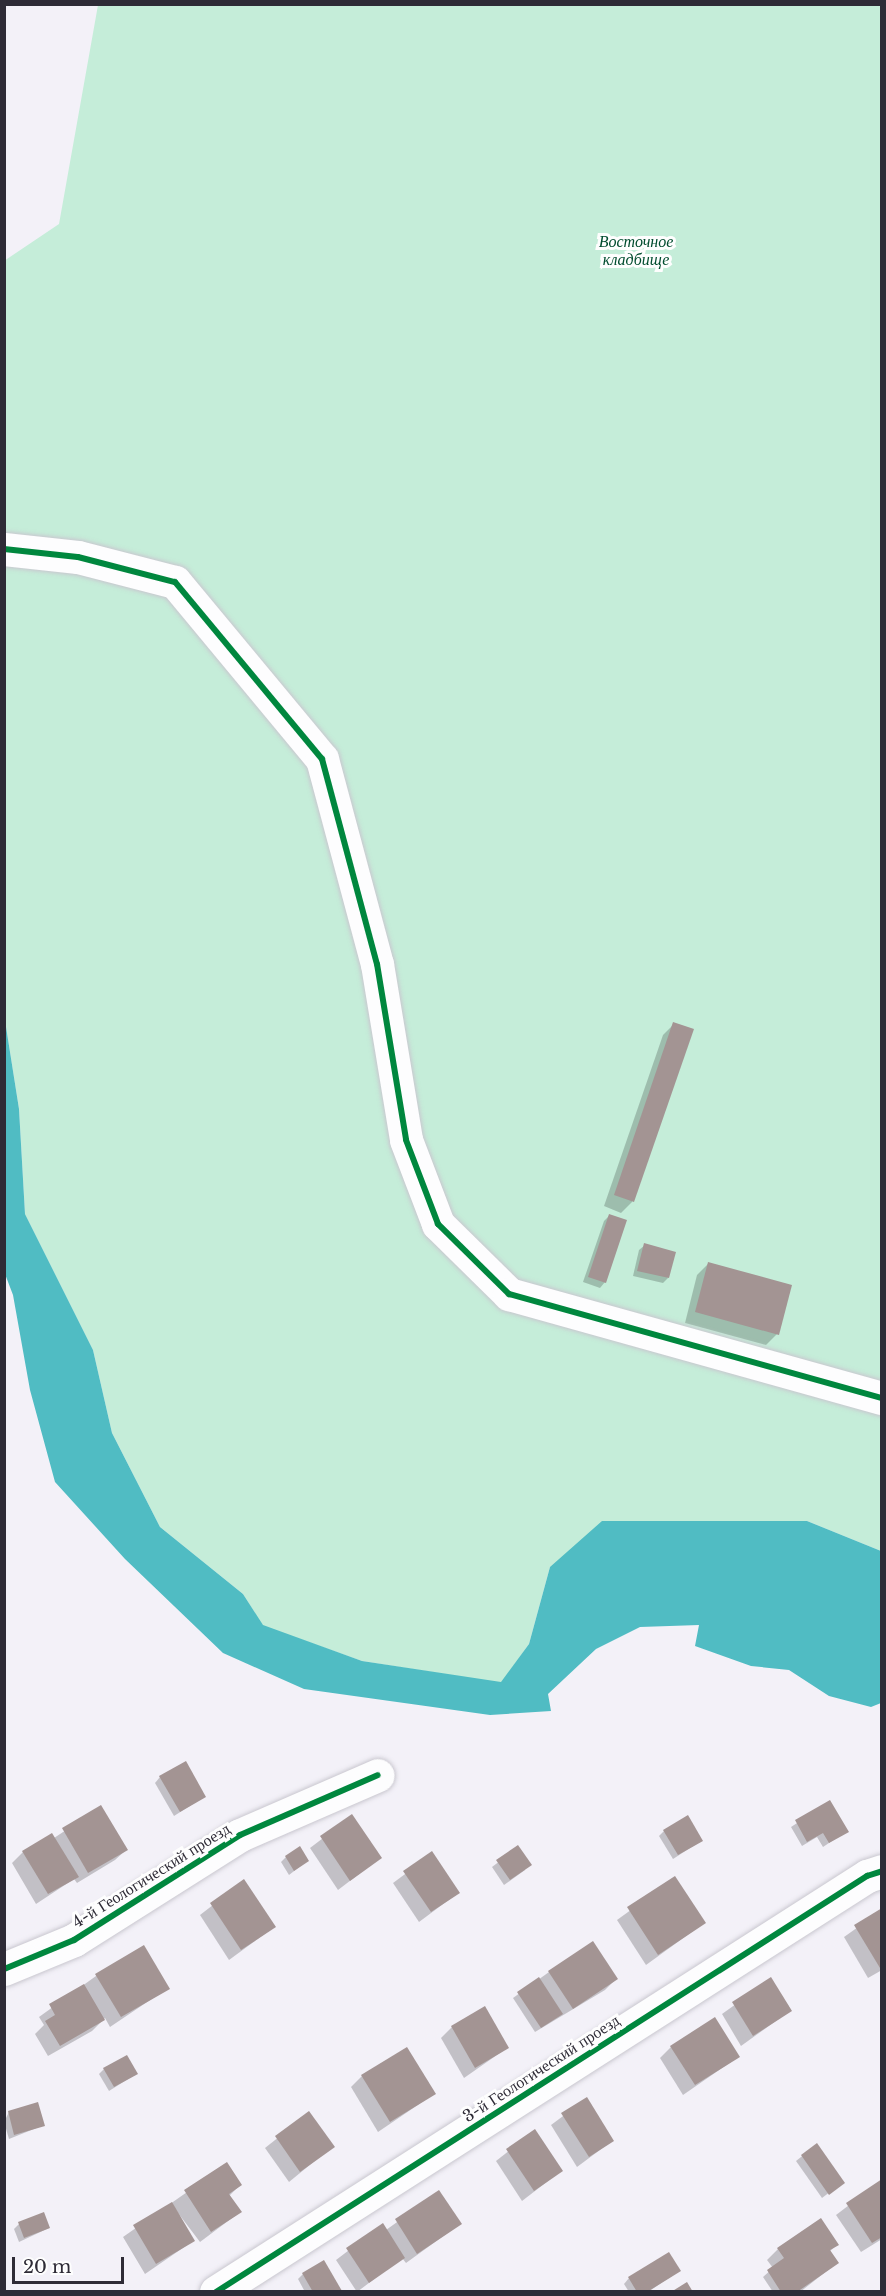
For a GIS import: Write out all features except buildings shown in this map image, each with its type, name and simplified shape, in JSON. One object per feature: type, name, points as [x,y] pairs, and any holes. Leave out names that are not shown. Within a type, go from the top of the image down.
[{"type":"street","points":[[4,549],[78,557],[175,582],[322,759],[377,964],[406,1140],[438,1224],[509,1294],[882,1398]]},
{"type":"street","name":"4-й Геологический проезд","points":[[4,1969],[74,1940],[240,1834],[378,1775]]},
{"type":"street","name":"3-й Геологический проезд","points":[[216,2292],[867,1876],[882,1871]]},
{"type":"green space","name":"Восточное кладбище","points":[[98,5],[881,5],[881,1551],[807,1521],[727,1524],[550,1567],[529,1644],[501,1683],[362,1661],[263,1626],[243,1594],[160,1527],[112,1433],[93,1350],[25,1214],[19,1109],[4,1014],[4,261],[59,224]]},
{"type":"water","points":[[4,1014],[19,1109],[25,1214],[93,1350],[112,1433],[160,1527],[243,1594],[263,1625],[362,1661],[501,1682],[529,1644],[550,1567],[602,1521],[807,1521],[881,1551],[881,1703],[871,1707],[829,1696],[789,1670],[751,1666],[695,1646],[699,1625],[640,1627],[596,1649],[548,1694],[551,1711],[490,1715],[304,1689],[223,1653],[125,1559],[55,1482],[30,1390],[13,1295],[5,1274]]},
{"type":"cycle path","points":[[4,549],[78,557],[175,582],[322,759],[377,964],[406,1140],[438,1224],[509,1294],[882,1398]]},
{"type":"cycle path","points":[[4,1969],[74,1940],[240,1835],[378,1775]]},
{"type":"cycle path","points":[[216,2292],[867,1876],[882,1871]]}]
